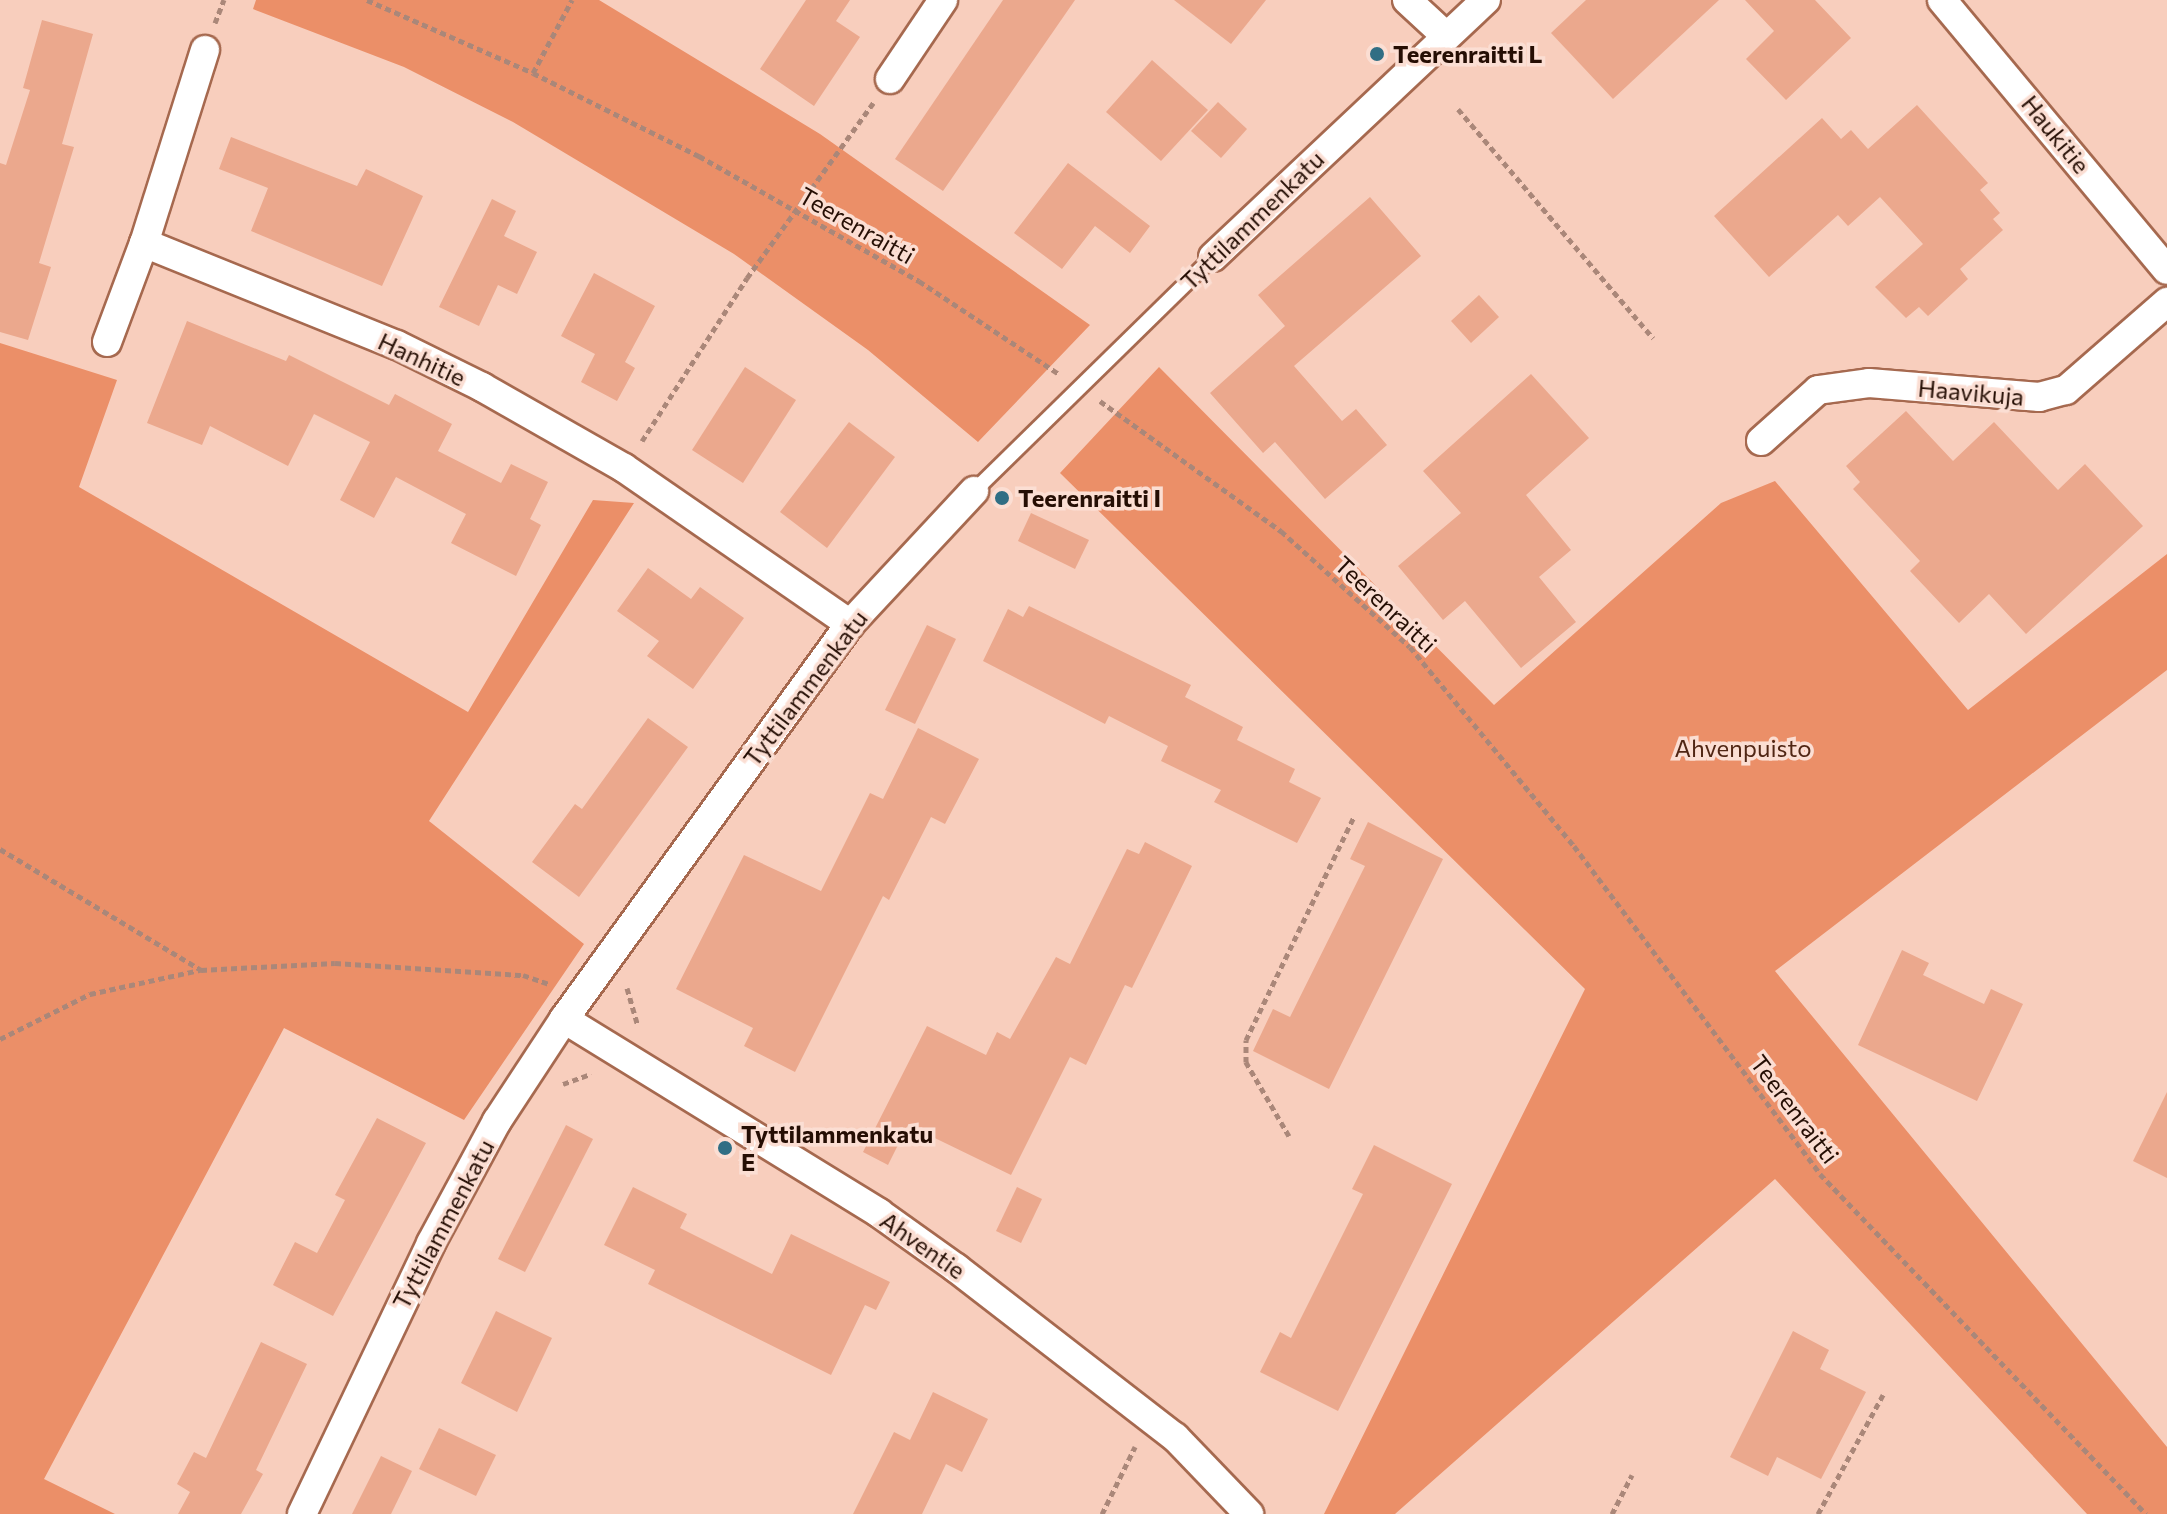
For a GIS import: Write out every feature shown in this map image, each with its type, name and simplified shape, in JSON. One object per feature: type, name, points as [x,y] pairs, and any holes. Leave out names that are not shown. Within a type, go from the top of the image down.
[{"type":"street","points":[[890,79],[943,0]]},
{"type":"street","points":[[1407,0],[1446,36]]},
{"type":"street","name":"Tyttilammenkatu","points":[[1213,257],[1486,0]]},
{"type":"street","name":"Haukitie","points":[[1942,0],[2167,270]]},
{"type":"street","points":[[107,342],[144,243],[205,50]]},
{"type":"street","name":"Hanhitie","points":[[144,243],[397,345],[624,468],[850,624]]},
{"type":"street","name":"Haavikuja","points":[[1761,441],[1818,390],[1869,383],[2039,397],[2066,390],[2167,302]]},
{"type":"street","name":"Tyttilammenkatu","points":[[302,1514],[431,1243],[497,1121],[572,1007],[850,624],[974,491]]},
{"type":"street","name":"Ahventie","points":[[572,1007],[879,1213],[1150,1417],[1249,1514]]},
{"type":"lane","name":"Tyttilammenkatu","points":[[974,491],[1082,389],[1213,257]]},
{"type":"path","name":"Teerenraitti","points":[[367,0],[533,73],[795,210],[919,281],[1098,400],[1281,531],[1410,647],[1574,846],[1820,1174],[2146,1514]]},
{"type":"path","points":[[533,73],[572,0]]},
{"type":"path","points":[[624,468],[795,210],[890,79]]},
{"type":"path","points":[[1458,109],[1653,338]]},
{"type":"path","points":[[1087,411],[1109,388]]},
{"type":"path","points":[[1289,1136],[1246,1062],[1246,1040],[1354,817]]},
{"type":"path","points":[[0,849],[201,970]]},
{"type":"path","points":[[0,1039],[90,994],[201,970],[335,963],[523,975],[572,1007]]},
{"type":"path","points":[[630,972],[628,1009],[648,1034]]},
{"type":"path","points":[[1818,1514],[1883,1395]]},
{"type":"path","points":[[1102,1514],[1150,1417]]},
{"type":"path","points":[[1612,1514],[1632,1475]]},
{"type":"green space","points":[[256,0],[599,0],[820,134],[1090,325],[978,442],[868,350],[734,254],[513,122],[404,67],[253,9]]},
{"type":"green space","points":[[0,343],[117,380],[79,487],[468,712],[593,500],[634,503],[429,821],[584,944],[464,1120],[284,1028],[44,1479],[115,1514],[0,1514]]},
{"type":"green space","name":"Ahvenpuisto","points":[[1159,367],[1494,705],[1721,503],[1775,481],[1968,710],[2167,554],[2167,670],[1775,971],[2167,1447],[2167,1514],[2087,1514],[1775,1179],[1395,1514],[1324,1514],[1585,989],[1060,473]]},
{"type":"building","points":[[806,0],[850,0],[836,21],[860,37],[814,106],[760,69]]},
{"type":"building","points":[[1003,0],[1075,0],[943,191],[895,159]]},
{"type":"building","points":[[1174,0],[1266,0],[1231,44]]},
{"type":"building","points":[[1586,0],[1719,0],[1613,99],[1551,33]]},
{"type":"building","points":[[1745,0],[1815,0],[1851,38],[1786,100],[1746,59],[1774,31]]},
{"type":"building","points":[[42,20],[93,34],[62,144],[74,147],[39,263],[51,267],[28,340],[0,332],[0,163],[6,165],[30,90],[23,88]]},
{"type":"building","points":[[1152,60],[1208,110],[1161,161],[1106,112]]},
{"type":"building","points":[[1218,102],[1247,129],[1221,158],[1191,131]]},
{"type":"building","points":[[1917,105],[1988,183],[1980,190],[2000,213],[1993,219],[2003,230],[1960,269],[1968,279],[1928,316],[1919,307],[1906,318],[1875,287],[1923,244],[1880,197],[1848,226],[1838,215],[1769,277],[1714,216],[1822,118],[1841,139],[1851,130],[1868,149]]},
{"type":"building","points":[[231,137],[357,186],[366,169],[423,196],[382,286],[251,231],[268,188],[219,169]]},
{"type":"building","points":[[1068,163],[1150,226],[1130,253],[1095,226],[1062,269],[1014,233]]},
{"type":"building","points":[[1370,197],[1421,256],[1294,366],[1342,421],[1356,409],[1387,445],[1325,499],[1275,442],[1263,453],[1210,393],[1285,326],[1258,295]]},
{"type":"building","points":[[492,199],[516,211],[504,236],[537,252],[517,294],[498,285],[479,326],[439,307]]},
{"type":"building","points":[[594,273],[655,306],[625,362],[635,368],[617,401],[581,382],[595,354],[561,336]]},
{"type":"building","points":[[1479,295],[1499,317],[1471,343],[1451,321]]},
{"type":"building","points":[[187,321],[286,361],[289,355],[389,405],[395,394],[452,424],[438,451],[501,483],[511,464],[548,482],[530,519],[541,525],[516,576],[451,543],[466,514],[396,477],[374,518],[340,500],[370,442],[314,414],[288,466],[210,426],[202,445],[147,423]]},
{"type":"building","points":[[745,367],[796,400],[743,483],[692,450]]},
{"type":"building","points":[[1531,374],[1589,438],[1526,495],[1571,550],[1539,577],[1576,622],[1521,668],[1465,601],[1443,620],[1398,566],[1461,513],[1423,471]]},
{"type":"building","points":[[1906,411],[1953,461],[1994,422],[2058,490],[2085,464],[2143,526],[2026,634],[1989,594],[1959,623],[1910,571],[1920,561],[1853,489],[1860,482],[1846,466]]},
{"type":"building","points":[[849,422],[895,457],[827,548],[780,512]]},
{"type":"building","points":[[1031,513],[1089,540],[1075,569],[1018,541]]},
{"type":"building","points":[[648,568],[691,599],[700,587],[744,618],[693,689],[647,656],[659,641],[617,611]]},
{"type":"building","points":[[1029,606],[1191,685],[1185,697],[1243,727],[1237,740],[1295,769],[1289,782],[1321,798],[1297,843],[1214,802],[1221,790],[1161,761],[1168,746],[1109,716],[1105,724],[983,661],[1008,609],[1023,617]]},
{"type":"building","points":[[927,625],[956,639],[915,724],[885,710]]},
{"type":"building","points":[[648,718],[688,747],[579,897],[532,862],[575,804],[582,809]]},
{"type":"building","points":[[918,728],[979,759],[945,824],[931,817],[889,900],[883,896],[795,1072],[744,1046],[753,1028],[676,989],[744,855],[821,891],[870,793],[883,799]]},
{"type":"building","points":[[1368,822],[1443,859],[1329,1089],[1253,1051],[1273,1009],[1290,1017],[1365,866],[1350,859]]},
{"type":"building","points":[[1145,842],[1192,866],[1132,988],[1125,985],[1086,1065],[1070,1057],[1011,1175],[908,1125],[888,1165],[863,1152],[927,1026],[986,1055],[997,1032],[1010,1039],[1056,957],[1070,964],[1127,849],[1139,854]]},
{"type":"building","points":[[1902,950],[1929,963],[1923,975],[1984,1004],[1991,989],[2023,1004],[1977,1101],[1858,1045]]},
{"type":"building","points":[[2167,1092],[2167,1178],[2133,1161]]},
{"type":"building","points":[[377,1118],[426,1143],[333,1316],[273,1285],[295,1242],[317,1253],[345,1200],[335,1195]]},
{"type":"building","points":[[566,1125],[593,1139],[525,1272],[498,1259]]},
{"type":"building","points":[[1374,1145],[1452,1184],[1338,1411],[1260,1372],[1280,1332],[1291,1338],[1363,1194],[1352,1189]]},
{"type":"building","points":[[633,1187],[687,1214],[680,1228],[772,1274],[791,1234],[890,1282],[876,1310],[865,1305],[831,1375],[648,1284],[655,1270],[604,1245]]},
{"type":"building","points":[[1017,1187],[1042,1199],[1021,1243],[996,1231]]},
{"type":"building","points":[[496,1311],[552,1338],[517,1412],[461,1383]]},
{"type":"building","points":[[1793,1331],[1829,1350],[1820,1369],[1866,1392],[1821,1479],[1777,1457],[1768,1476],[1730,1457]]},
{"type":"building","points":[[261,1342],[307,1364],[256,1470],[263,1474],[241,1514],[178,1514],[190,1492],[177,1484],[194,1452],[206,1458]]},
{"type":"building","points":[[933,1392],[988,1419],[962,1472],[946,1464],[922,1514],[853,1514],[894,1432],[910,1440]]},
{"type":"building","points":[[439,1428],[496,1455],[476,1496],[419,1469]]},
{"type":"building","points":[[381,1456],[412,1471],[391,1514],[352,1514]]},
{"type":"place","name":"Teerenraitti L","points":[[1377,54]]},
{"type":"place","name":"Teerenraitti I","points":[[1002,498]]},
{"type":"place","name":"Tyttilammenkatu E","points":[[725,1148]]}]
